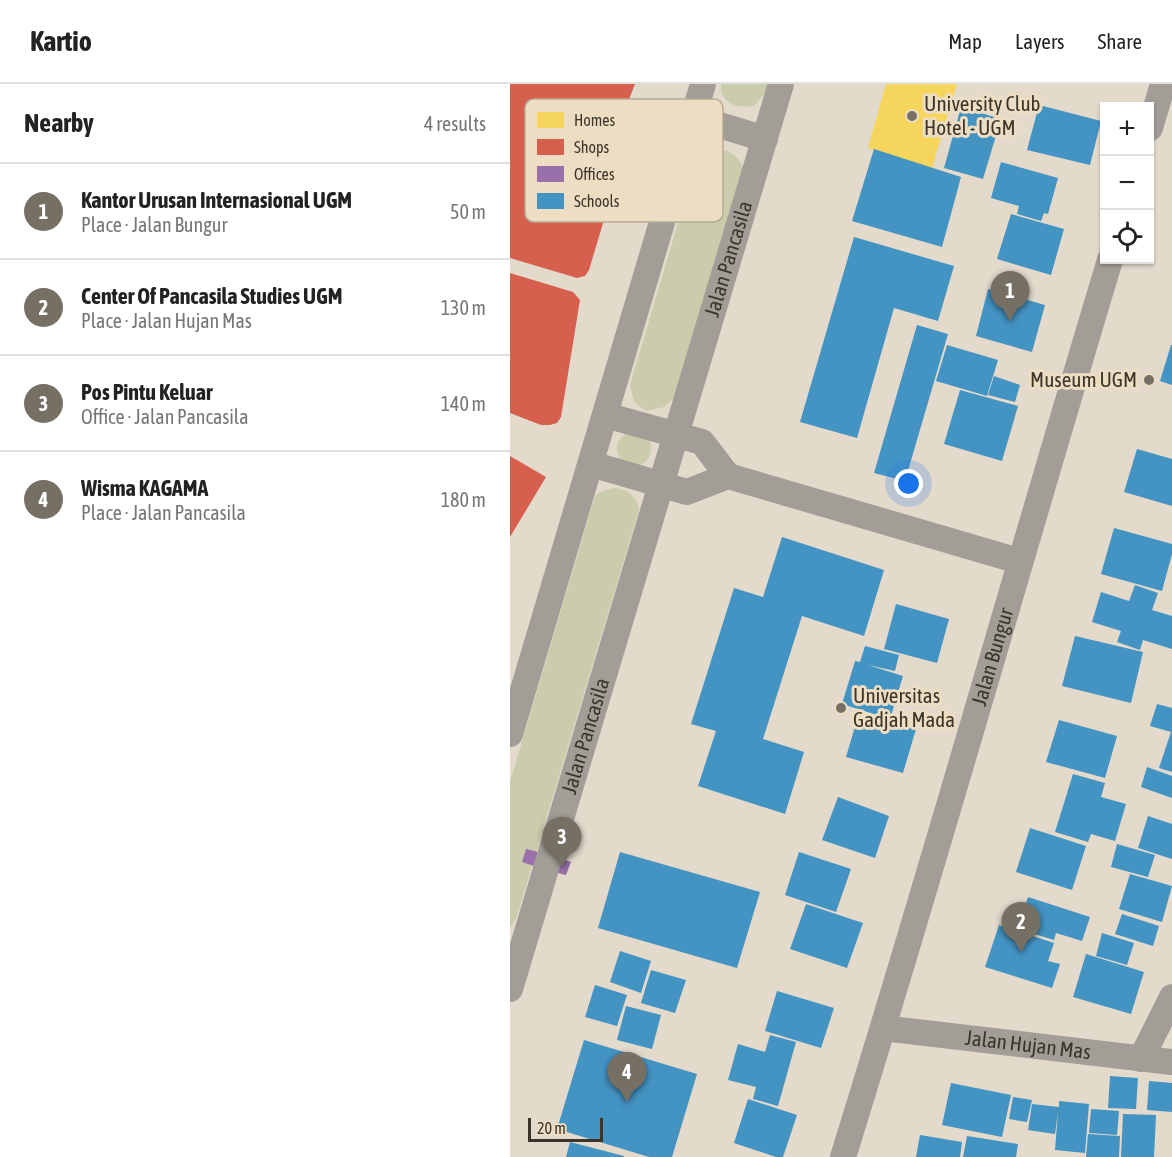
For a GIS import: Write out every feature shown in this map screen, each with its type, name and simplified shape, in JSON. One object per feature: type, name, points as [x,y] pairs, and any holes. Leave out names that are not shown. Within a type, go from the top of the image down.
[{"type":"street","points":[[698,99],[703,84]]},
{"type":"street","name":"Jalan Pancasila","points":[[512,973],[781,84]]},
{"type":"street","points":[[1154,112],[1163,84]]},
{"type":"street","points":[[723,126],[765,139]]},
{"type":"street","points":[[510,734],[662,222]]},
{"type":"street","name":"Jalan Bungur","points":[[843,1157],[1109,264]]},
{"type":"street","points":[[606,415],[702,442],[728,476],[1019,561]]},
{"type":"street","points":[[591,464],[687,492],[728,476]]},
{"type":"street","points":[[1141,1059],[1172,997]]},
{"type":"street","name":"Jalan Hujan Mas","points":[[883,1028],[1172,1062]]},
{"type":"green space","points":[[721,84],[768,84],[765,93],[755,105],[743,107],[727,101],[721,91]]},
{"type":"green space","points":[[723,150],[727,151],[741,163],[744,172],[676,396],[664,407],[646,411],[634,402],[630,385],[678,222],[723,222]]},
{"type":"green space","points":[[634,432],[646,437],[651,449],[646,461],[634,466],[622,461],[617,449],[622,437]]},
{"type":"green space","points":[[613,488],[631,494],[639,510],[516,919],[510,927],[510,782],[595,496]]},
{"type":"building: Homes","name":"University Club Hotel - UGM","points":[[886,84],[957,84],[932,168],[868,148]]},
{"type":"building: Shops","points":[[510,84],[635,84],[629,99],[525,99],[525,222],[603,222],[589,270],[585,276],[577,278],[510,258]]},
{"type":"building: Shops","points":[[510,273],[573,292],[580,300],[561,417],[557,423],[541,425],[510,413]]},
{"type":"building: Shops","points":[[510,456],[546,477],[510,537]]},
{"type":"building: Offices","points":[[526,849],[538,852],[534,866],[522,862]]},
{"type":"building: Offices","points":[[558,858],[571,862],[566,875],[554,872]]},
{"type":"building: Schools","points":[[1039,105],[1100,121],[1090,165],[1027,150]]},
{"type":"building: Schools","points":[[961,107],[1001,119],[983,179],[944,168]]},
{"type":"building: Schools","points":[[874,149],[961,177],[942,247],[852,221]]},
{"type":"building: Schools","points":[[1001,162],[1058,178],[1048,214],[1044,213],[1041,221],[1017,214],[1019,206],[991,198]]},
{"type":"building: Schools","points":[[1011,214],[1064,229],[1051,275],[997,259]]},
{"type":"building: Schools","points":[[854,237],[954,266],[938,321],[894,308],[857,438],[800,422]]},
{"type":"building: Schools","points":[[988,289],[1045,305],[1032,352],[976,336]]},
{"type":"building: Schools","points":[[917,325],[948,334],[905,481],[874,473]]},
{"type":"building: Schools","points":[[947,345],[998,360],[987,396],[936,381]]},
{"type":"building: Schools","points":[[1172,345],[1172,385],[1160,381]]},
{"type":"building: Schools","points":[[994,376],[1020,385],[1015,402],[988,395]]},
{"type":"building: Schools","points":[[960,390],[1018,406],[1002,461],[944,444]]},
{"type":"building: Schools","points":[[1137,449],[1172,459],[1172,506],[1124,492]]},
{"type":"building: Schools","points":[[1114,528],[1172,544],[1172,554],[1162,591],[1101,574]]},
{"type":"building: Schools","points":[[782,537],[884,570],[864,636],[802,616],[763,739],[804,752],[785,814],[698,786],[716,731],[691,724],[734,588],[763,597]]},
{"type":"building: Schools","points":[[1135,585],[1158,593],[1152,610],[1172,616],[1172,649],[1143,640],[1140,650],[1117,642],[1121,631],[1092,622],[1101,592],[1129,601]]},
{"type":"building: Schools","points":[[896,604],[949,619],[937,663],[884,649]]},
{"type":"building: Schools","points":[[1075,636],[1143,652],[1131,703],[1062,686]]},
{"type":"building: Schools","points":[[865,646],[899,655],[895,671],[868,665],[903,676],[890,719],[842,704],[855,661],[860,662]]},
{"type":"building: Schools","points":[[1157,704],[1172,708],[1172,772],[1159,768],[1171,732],[1150,726]]},
{"type":"building: Schools","points":[[859,713],[916,729],[903,773],[846,757]]},
{"type":"building: Schools","points":[[1059,720],[1117,736],[1105,778],[1046,762]]},
{"type":"building: Schools","points":[[1147,767],[1172,776],[1172,798],[1141,787]]},
{"type":"building: Schools","points":[[1073,774],[1105,783],[1101,797],[1126,804],[1115,841],[1091,834],[1088,842],[1055,832]]},
{"type":"building: Schools","points":[[838,797],[889,816],[875,858],[822,840]]},
{"type":"building: Schools","points":[[1148,816],[1172,824],[1172,859],[1138,848]]},
{"type":"building: Schools","points":[[1030,828],[1086,846],[1072,890],[1016,872]]},
{"type":"building: Schools","points":[[1117,844],[1155,855],[1148,877],[1111,867]]},
{"type":"building: Schools","points":[[620,852],[760,892],[737,968],[598,928]]},
{"type":"building: Schools","points":[[799,852],[851,869],[836,912],[785,895]]},
{"type":"building: Schools","points":[[1130,874],[1172,886],[1162,922],[1119,909]]},
{"type":"building: Schools","points":[[1028,897],[1090,917],[1082,941],[1056,933],[1054,940],[1018,929]]},
{"type":"building: Schools","points":[[806,904],[863,923],[847,968],[790,949]]},
{"type":"building: Schools","points":[[1122,914],[1159,926],[1153,946],[1115,934]]},
{"type":"building: Schools","points":[[999,925],[1054,943],[1048,961],[1060,964],[1052,988],[985,967]]},
{"type":"building: Schools","points":[[1102,933],[1134,943],[1127,965],[1096,956]]},
{"type":"building: Schools","points":[[620,951],[651,961],[641,993],[610,982]]},
{"type":"building: Schools","points":[[1086,954],[1144,972],[1131,1014],[1073,997]]},
{"type":"building: Schools","points":[[651,970],[686,980],[675,1013],[641,1003]]},
{"type":"building: Schools","points":[[595,985],[627,995],[617,1026],[585,1017]]},
{"type":"building: Schools","points":[[777,991],[834,1008],[821,1048],[765,1031]]},
{"type":"building: Schools","points":[[626,1006],[661,1015],[652,1049],[617,1040]]},
{"type":"building: Schools","points":[[770,1035],[796,1042],[778,1106],[753,1099],[756,1087],[728,1080],[738,1044],[765,1052]]},
{"type":"building: Schools","points":[[584,1040],[697,1074],[672,1157],[649,1157],[557,1129]]},
{"type":"building: Schools","points":[[1110,1076],[1138,1078],[1136,1109],[1108,1108]]},
{"type":"building: Schools","points":[[1149,1081],[1172,1083],[1172,1112],[1147,1110]]},
{"type":"building: Schools","points":[[951,1083],[1011,1095],[1002,1137],[942,1125]]},
{"type":"building: Schools","points":[[1013,1097],[1032,1100],[1027,1122],[1009,1119]]},
{"type":"building: Schools","points":[[748,1099],[797,1115],[783,1157],[776,1157],[734,1143]]},
{"type":"building: Schools","points":[[1059,1101],[1089,1104],[1085,1153],[1055,1150],[1058,1112],[1055,1134],[1028,1130],[1032,1104],[1059,1107]]},
{"type":"building: Schools","points":[[1091,1109],[1119,1111],[1117,1135],[1089,1133]]},
{"type":"building: Schools","points":[[1123,1114],[1156,1115],[1154,1157],[1121,1157]]},
{"type":"building: Schools","points":[[1088,1134],[1120,1136],[1119,1157],[1086,1157]]},
{"type":"building: Schools","points":[[920,1135],[962,1142],[960,1157],[916,1157]]},
{"type":"building: Schools","points":[[967,1136],[1018,1144],[1016,1157],[963,1157]]},
{"type":"building: Schools","points":[[570,1142],[624,1156],[624,1157],[566,1157]]},
{"type":"place","name":"University Club Hotel - UGM","points":[[912,116]]},
{"type":"place","name":"Kantor Urusan Internasional UGM","points":[[1010,321]]},
{"type":"place","name":"Museum UGM","points":[[1149,380]]},
{"type":"place","name":"Universitas Gadjah Mada","points":[[841,708]]},
{"type":"place","name":"Pos Pintu Keluar","points":[[562,867]]},
{"type":"place","name":"Center Of Pancasila Studies UGM","points":[[1021,952]]},
{"type":"place","name":"Wisma KAGAMA","points":[[627,1102]]}]
